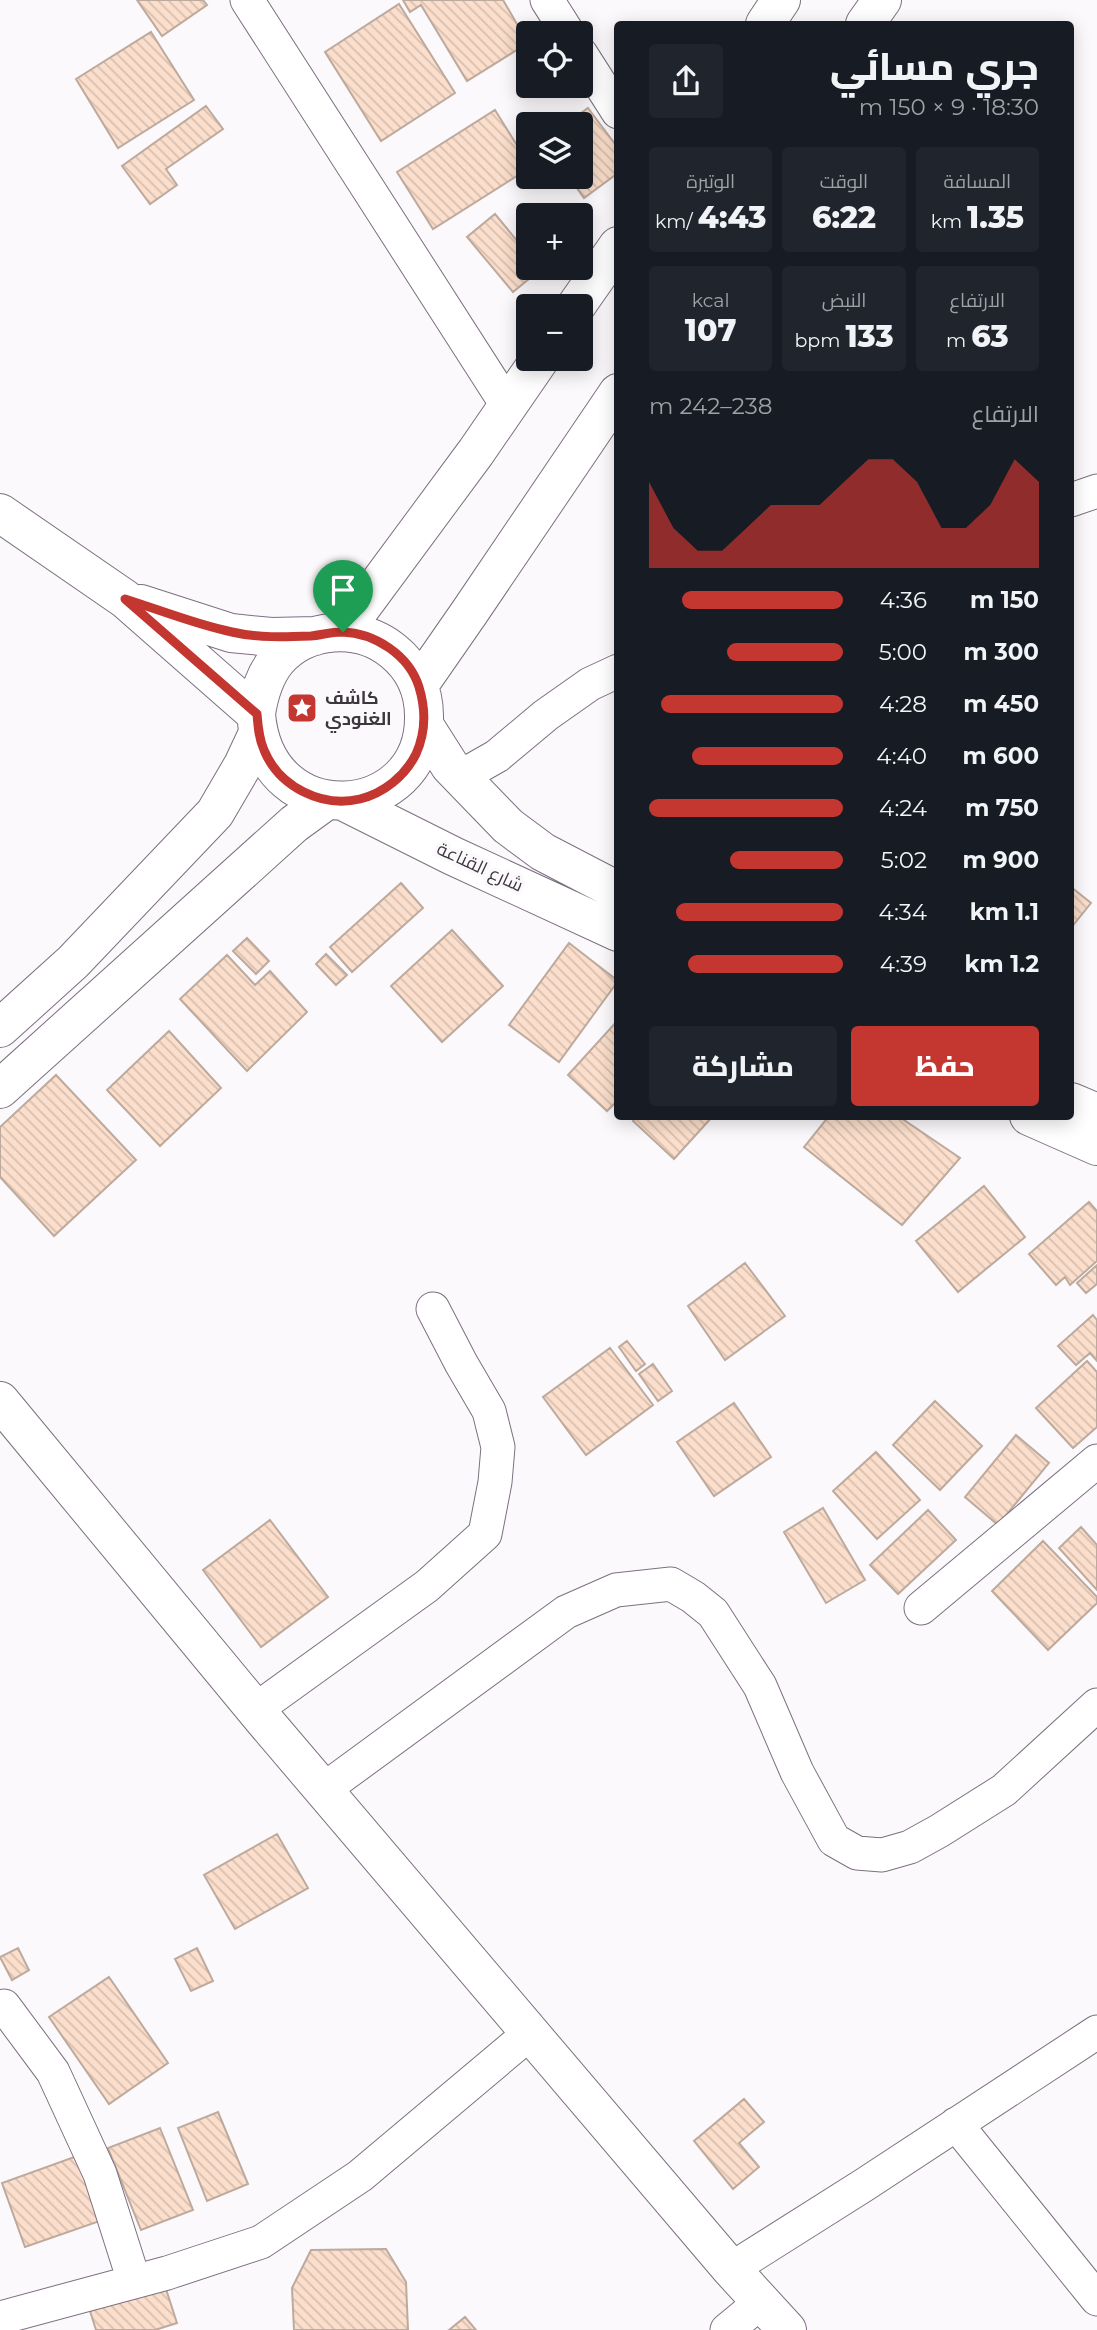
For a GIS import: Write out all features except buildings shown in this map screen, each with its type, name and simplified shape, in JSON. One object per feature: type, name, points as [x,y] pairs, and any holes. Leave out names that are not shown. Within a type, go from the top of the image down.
[{"type":"street","points":[[247,0],[508,405]]},
{"type":"street","points":[[547,0],[560,21]]},
{"type":"street","points":[[767,21],[781,0]]},
{"type":"street","points":[[868,21],[882,0]]},
{"type":"street","points":[[593,73],[614,106]]},
{"type":"street","points":[[584,294],[614,252]]},
{"type":"street","points":[[0,1028],[72,962],[215,813],[243,765],[257,723],[262,685],[278,660],[302,641],[329,634],[476,452],[532,371]]},
{"type":"street","points":[[419,685],[614,399]]},
{"type":"street","points":[[1074,499],[1097,491]]},
{"type":"street","points":[[0,513],[125,599],[257,723],[264,752],[275,769],[290,784],[307,794],[335,801],[360,799],[377,793],[404,772],[421,742],[424,705],[419,685],[404,661],[383,643],[357,634],[271,637],[231,632],[125,599]]},
{"type":"street","points":[[460,777],[497,756],[546,715],[590,684],[614,673]]},
{"type":"street","points":[[424,725],[450,766],[508,826],[543,852],[614,889]]},
{"type":"street","points":[[0,1089],[284,833],[335,801]]},
{"type":"street","name":"شارع القناعة","points":[[335,801],[614,930]]},
{"type":"street","points":[[1074,1103],[1097,1113]]},
{"type":"street","points":[[1038,1120],[1097,1146]]},
{"type":"street","points":[[255,1710],[427,1586],[485,1534],[495,1482],[498,1447],[489,1411],[433,1309]]},
{"type":"street","points":[[0,1401],[255,1710],[731,2269],[787,2330]]},
{"type":"street","points":[[920,1608],[1097,1461]]},
{"type":"street","points":[[323,1790],[565,1612],[616,1590],[630,1588],[671,1584],[693,1597],[713,1614],[760,1686],[797,1772],[834,1840],[857,1853],[882,1856],[910,1847],[939,1831],[1004,1790],[1097,1705]]},
{"type":"street","points":[[4,2006],[53,2072],[100,2174],[134,2281]]},
{"type":"street","points":[[731,2269],[1097,2032]]},
{"type":"street","points":[[0,2318],[261,2242],[360,2176],[530,2033]]},
{"type":"street","points":[[956,2124],[1097,2299]]},
{"type":"street","points":[[727,2330],[761,2302]]},
{"type":"place","name":"كاشف الغنودي","points":[[302,708]]},
{"type":"route","points":[[125,599],[231,632],[271,637],[343,632],[370,637],[383,643],[404,661],[419,685],[424,705],[424,725],[421,742],[404,772],[377,793],[343,801],[307,794],[290,784],[275,769],[264,752],[258,733],[257,714],[125,599]]}]
